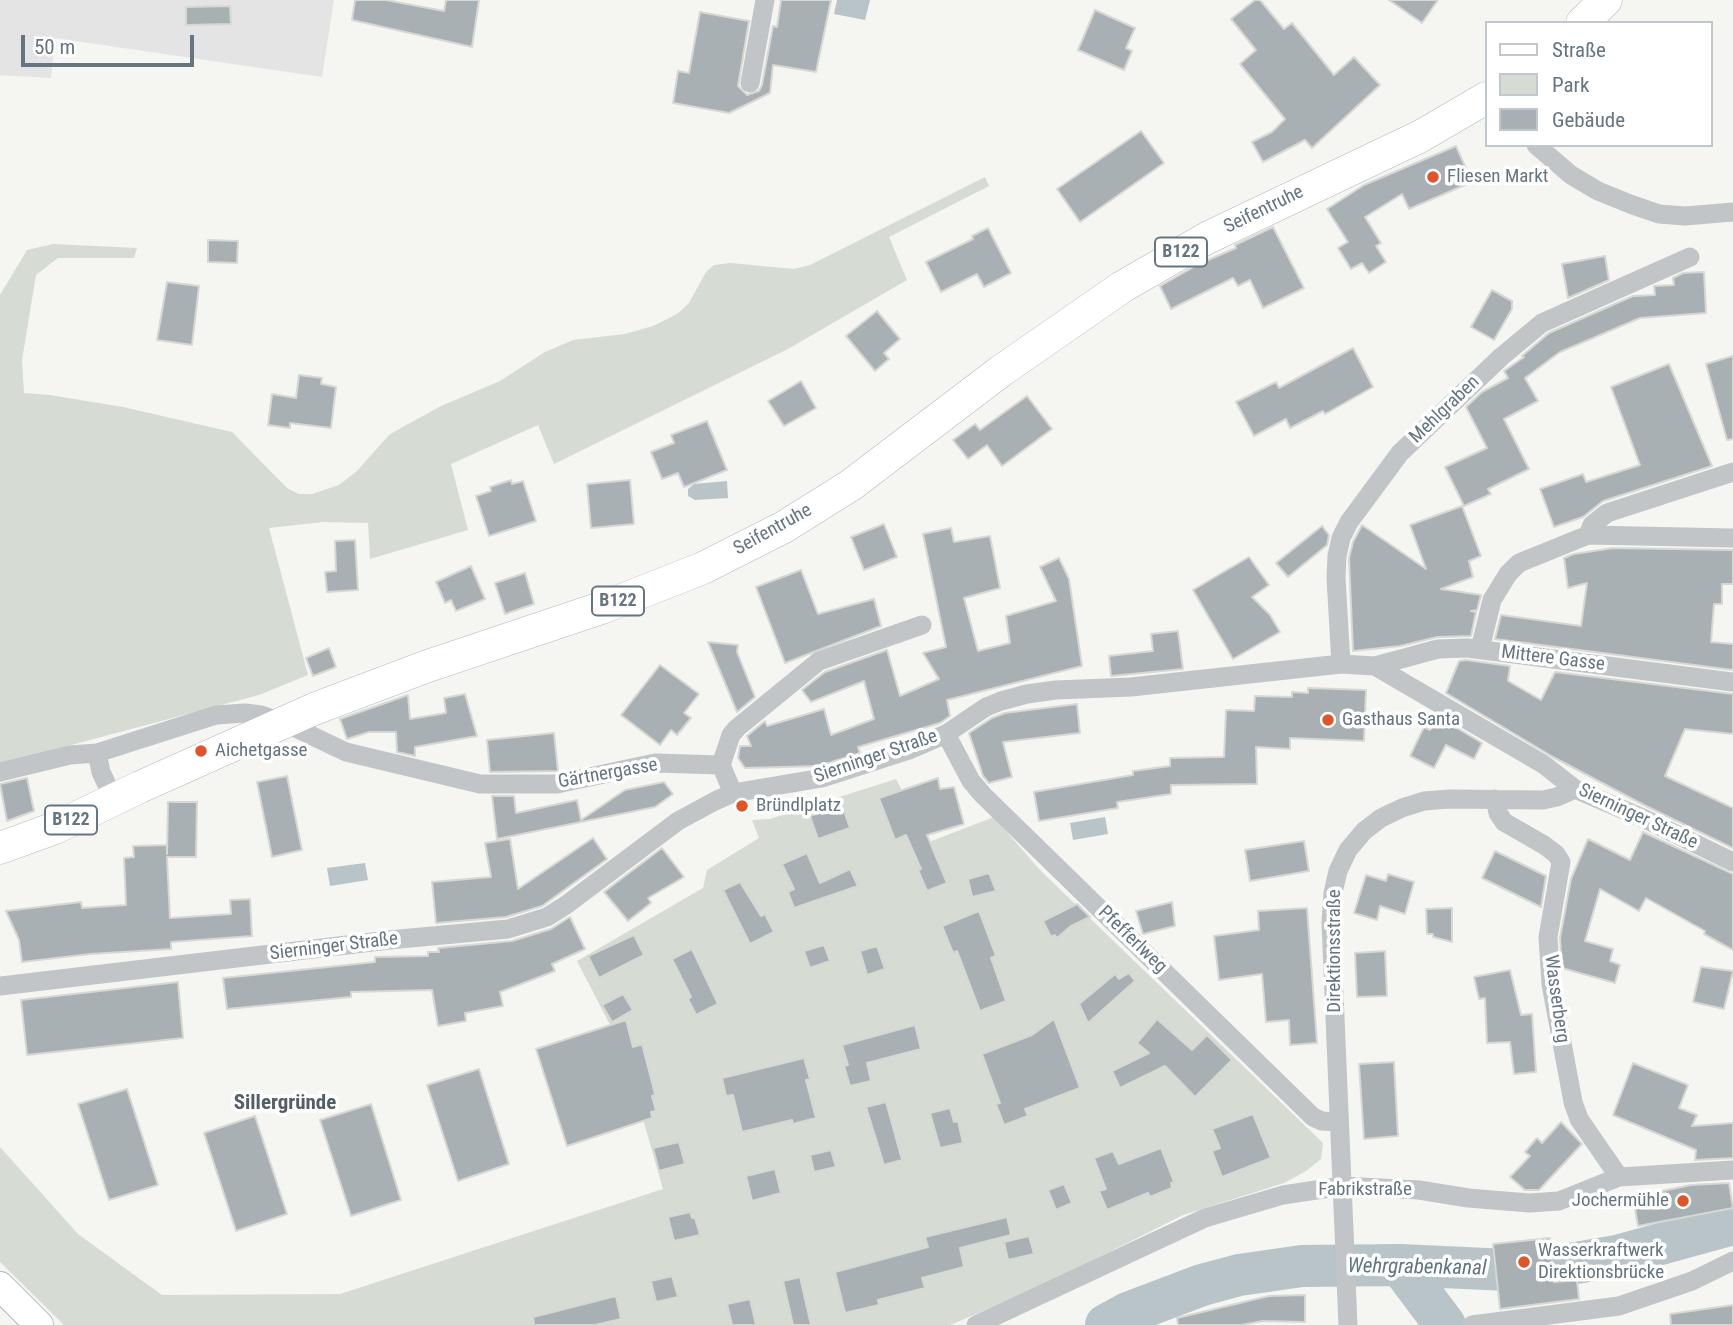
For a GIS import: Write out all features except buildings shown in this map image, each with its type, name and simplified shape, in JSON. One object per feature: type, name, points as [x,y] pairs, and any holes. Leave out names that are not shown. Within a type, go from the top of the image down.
[{"type":"main road","name":"Seifentruhe","points":[[0,848],[55,828],[127,794],[309,720],[425,667],[604,607],[703,568],[784,527],[851,485],[1023,355],[1122,287],[1207,238],[1421,136],[1484,99]]},
{"type":"main road","points":[[0,1286],[39,1325]]},
{"type":"street","points":[[750,83],[765,0]]},
{"type":"street","points":[[1538,147],[1571,175],[1598,191],[1658,214],[1685,216],[1733,212]]},
{"type":"street","name":"Mehlgraben","points":[[1341,664],[1336,578],[1341,538],[1349,522],[1400,453],[1501,356],[1542,323],[1690,257]]},
{"type":"street","points":[[1588,535],[1592,525],[1607,513],[1733,472]]},
{"type":"street","points":[[1474,649],[1492,600],[1508,574],[1519,563],[1588,535],[1733,538]]},
{"type":"street","points":[[733,793],[721,765],[731,735],[737,728],[819,661],[922,625]]},
{"type":"street","name":"Mittere Gasse","points":[[1375,666],[1438,649],[1474,649],[1733,682]]},
{"type":"street","name":"Sierninger Straße","points":[[0,986],[389,940],[508,929],[547,917],[678,821],[733,793],[822,778],[909,750],[946,734],[986,707],[1027,694],[1208,680],[1341,664],[1375,666],[1543,764],[1575,789],[1645,819],[1733,862]]},
{"type":"street","points":[[0,772],[70,755],[97,753],[216,715],[245,713],[309,720]]},
{"type":"street","name":"Gärtnergasse","points":[[309,720],[346,752],[490,785],[557,784],[655,763],[721,765]]},
{"type":"street","name":"Pfefferlweg","points":[[946,734],[971,781],[983,795],[1313,1117],[1322,1121],[1338,1122]]},
{"type":"street","points":[[97,753],[101,772],[127,794]]},
{"type":"street","name":"Direktionsstraße","points":[[1348,1325],[1331,923],[1338,871],[1348,850],[1364,831],[1381,818],[1402,808],[1449,799],[1543,800],[1575,789]]},
{"type":"street","name":"Wasserberg","points":[[1495,799],[1498,813],[1504,822],[1544,845],[1556,854],[1561,862],[1560,880],[1551,915],[1548,962],[1566,1065],[1579,1119],[1619,1177]]},
{"type":"street","name":"Fabrikstraße","points":[[976,1325],[1205,1218],[1283,1195],[1343,1186],[1419,1190],[1468,1198],[1529,1203],[1559,1202],[1619,1177],[1733,1170]]},
{"type":"street","points":[[1481,1324],[1619,1306],[1692,1281],[1733,1261]]},
{"type":"shaded area","points":[[0,0],[334,0],[322,77],[55,38],[51,78],[0,75]]},
{"type":"shaded area","points":[[837,0],[870,0],[865,20],[834,14]]},
{"type":"shaded area","points":[[727,481],[728,498],[695,500],[688,496],[688,489],[694,484]]},
{"type":"shaded area","points":[[1105,817],[1108,834],[1073,840],[1070,823]]},
{"type":"shaded area","points":[[365,863],[368,880],[330,886],[327,868]]},
{"type":"green space","points":[[985,177],[989,186],[889,237],[907,280],[788,349],[554,464],[538,425],[451,464],[468,530],[370,559],[368,523],[323,522],[269,528],[308,675],[259,695],[0,764],[0,295],[27,250],[53,244],[137,248],[134,258],[58,258],[36,275],[22,360],[24,393],[123,407],[232,432],[287,488],[299,494],[312,494],[339,485],[357,471],[389,435],[441,406],[500,381],[545,352],[573,340],[625,334],[653,326],[677,314],[689,303],[706,272],[714,265],[730,263],[794,269],[810,265]]},
{"type":"green space","points":[[896,779],[929,842],[994,817],[1039,869],[1323,1143],[1321,1159],[1284,1183],[1183,1215],[1034,1290],[950,1325],[64,1325],[0,1262],[0,1147],[78,1234],[162,1295],[340,1294],[663,1189],[631,1077],[610,1025],[577,961],[703,888],[707,870],[759,838],[752,820],[770,819]]},
{"type":"waterway","name":"Wehrgrabenkanal","points":[[1106,1325],[1128,1313],[1202,1285],[1239,1275],[1302,1266],[1400,1265],[1529,1271],[1617,1256],[1733,1224]]},
{"type":"waterway","points":[[1400,1265],[1445,1325]]},
{"type":"place","name":"Fliesen Markt","points":[[1433,177]]},
{"type":"place","name":"Gasthaus Santa","points":[[1328,720]]},
{"type":"place","name":"Aichetgasse","points":[[201,751]]},
{"type":"place","name":"Bründlplatz","points":[[742,806]]},
{"type":"place","name":"Jochermühle","points":[[1683,1201]]},
{"type":"place","name":"Wasserkraftwerk Direktionsbrücke","points":[[1524,1262]]},
{"type":"district","name":"Sillergründe","points":[[285,1104]]}]
